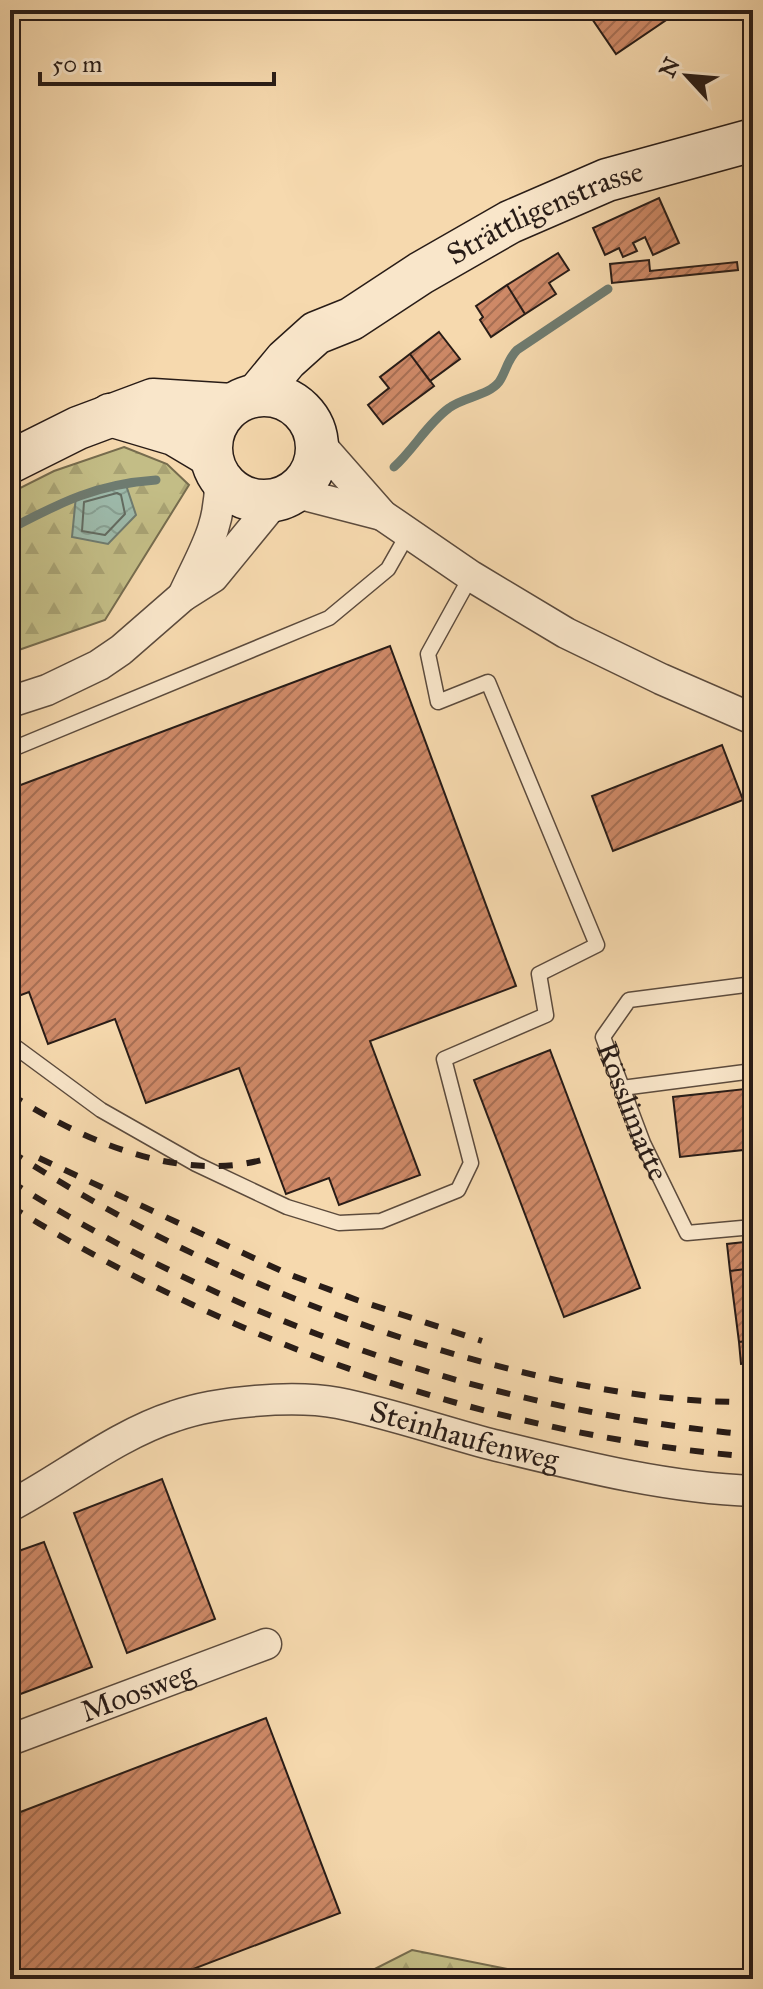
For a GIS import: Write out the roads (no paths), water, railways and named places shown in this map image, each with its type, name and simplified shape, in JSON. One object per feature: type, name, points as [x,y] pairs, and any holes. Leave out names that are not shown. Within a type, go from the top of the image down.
[{"type":"main road","name":"Strättligenstrasse","points":[[244,400],[316,333],[351,319],[510,222],[607,180],[753,140]]},
{"type":"main road","name":"Strättligenstrasse","points":[[311,428],[310,386],[319,364],[351,319]]},
{"type":"main road","points":[[10,462],[51,440],[110,415],[153,400],[284,399],[311,428],[316,454],[304,482],[284,496],[263,501],[239,495],[216,467],[174,434],[110,415]]},
{"type":"main road","points":[[216,467],[213,433],[224,413],[244,400]]},
{"type":"street","points":[[311,428],[382,515],[471,576],[566,633],[753,719]]},
{"type":"street","points":[[183,596],[214,533],[220,499],[216,467]]},
{"type":"street","points":[[10,702],[47,690],[99,665],[133,640],[183,596],[213,577],[284,496],[382,515]]},
{"type":"street","name":"Steinhaufenweg","points":[[10,1506],[139,1431],[175,1416],[217,1405],[267,1401],[335,1403],[598,1468],[714,1489],[753,1491]]},
{"type":"street","name":"Moosweg","points":[[10,1740],[266,1644]]},
{"type":"lane","points":[[10,750],[329,618],[388,569],[409,532]]},
{"type":"lane","points":[[10,1043],[101,1110],[196,1164],[287,1207],[339,1223],[381,1221],[458,1190],[471,1163],[444,1059],[546,1015],[539,974],[597,945],[488,682],[438,702],[428,654],[471,576]]},
{"type":"lane","name":"Rösslimatte","points":[[753,984],[629,1000],[603,1037],[643,1143],[687,1233],[753,1227]]},
{"type":"lane","points":[[622,1088],[753,1071]]},
{"type":"water","points":[[125,482],[136,515],[108,544],[72,537],[76,496]]},
{"type":"waterway","points":[[394,467],[449,408],[494,387],[517,350],[608,289]]},
{"type":"waterway","points":[[10,529],[97,490],[156,480]]},
{"type":"railway","points":[[10,1094],[69,1128],[135,1154],[204,1166],[238,1165],[272,1157]]},
{"type":"railway","points":[[10,1151],[117,1215],[228,1270],[285,1295],[401,1338],[497,1366],[606,1390],[679,1399],[753,1402]]},
{"type":"railway","points":[[39,1158],[288,1274],[482,1341]]},
{"type":"railway","points":[[10,1181],[95,1231],[183,1277],[274,1317],[366,1352],[461,1381],[557,1405],[655,1423],[753,1435]]},
{"type":"railway","points":[[10,1206],[95,1256],[183,1300],[274,1340],[367,1375],[462,1404],[558,1428],[655,1446],[753,1457]]}]
